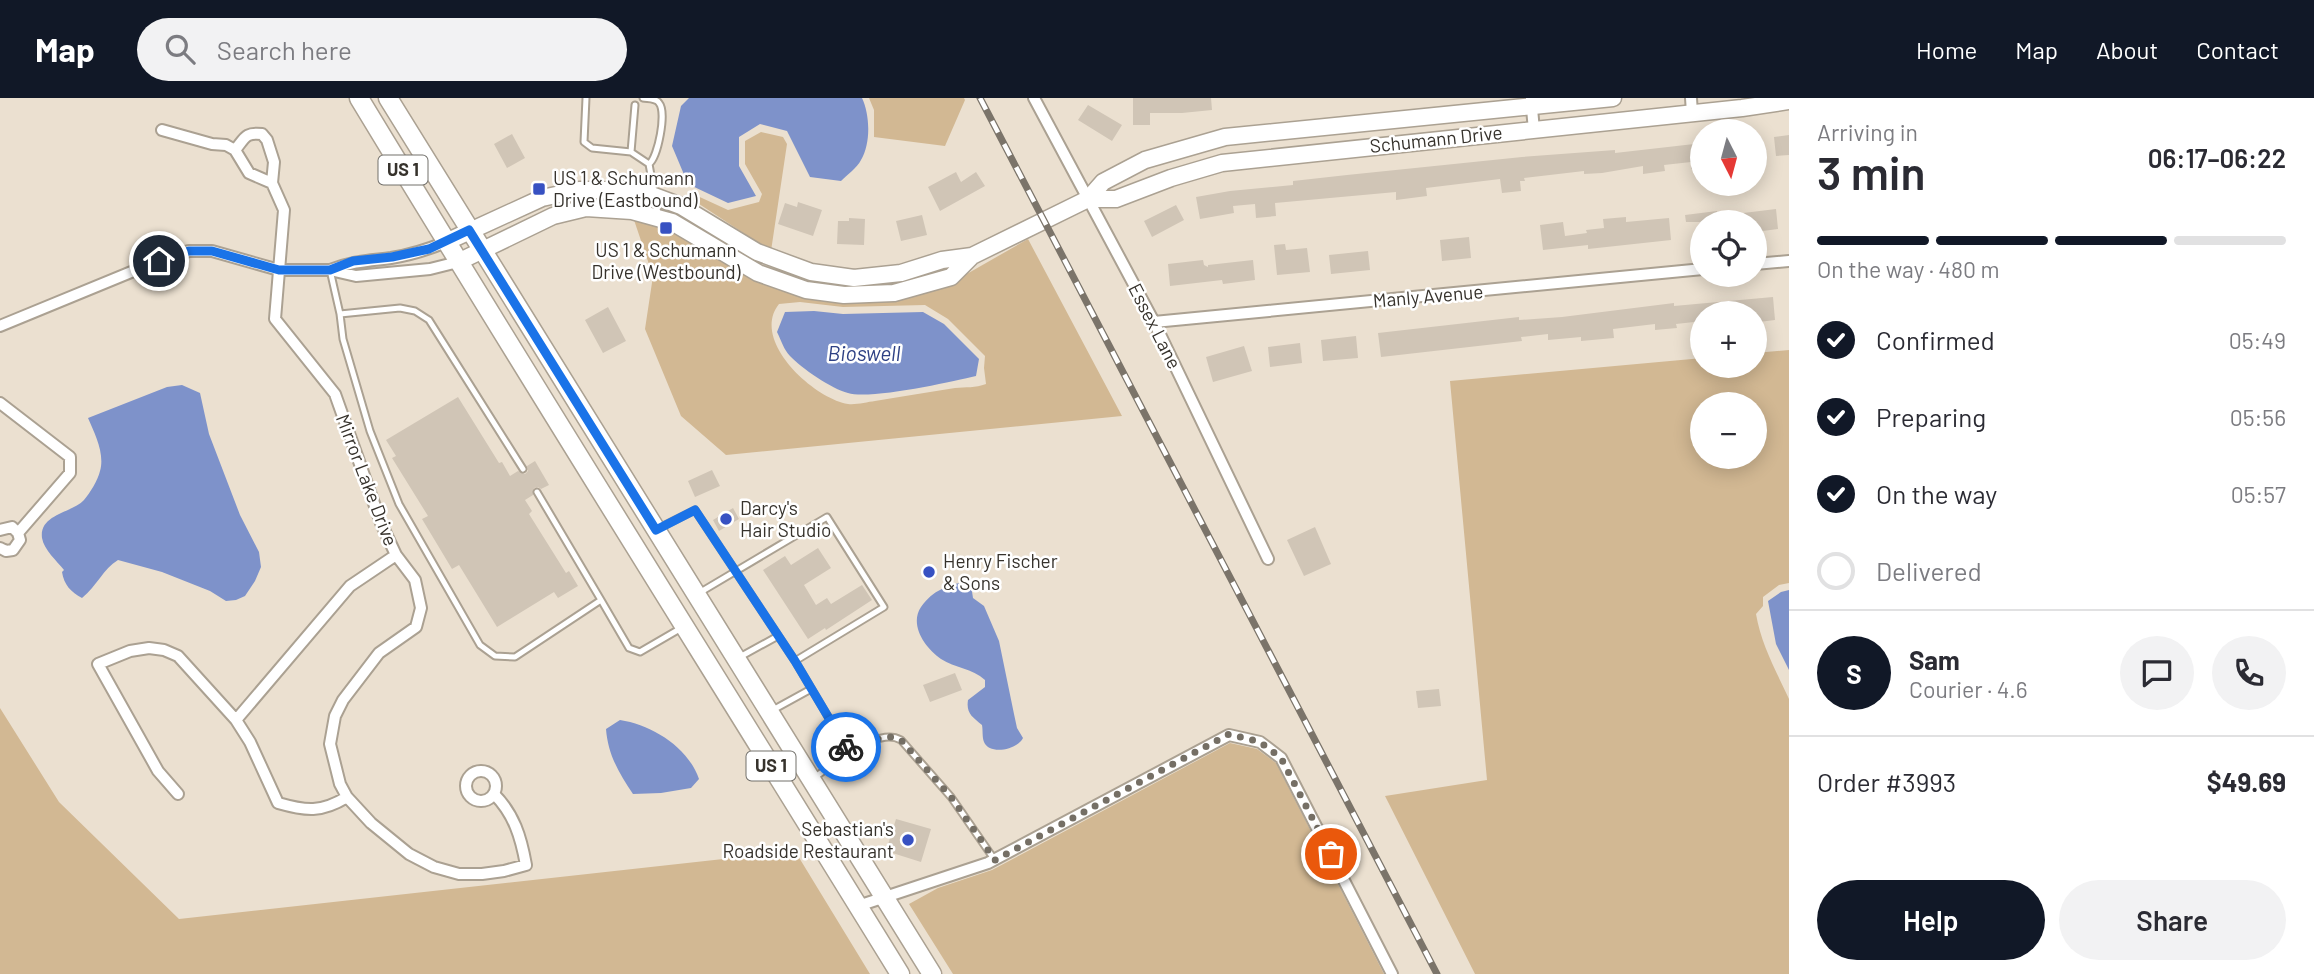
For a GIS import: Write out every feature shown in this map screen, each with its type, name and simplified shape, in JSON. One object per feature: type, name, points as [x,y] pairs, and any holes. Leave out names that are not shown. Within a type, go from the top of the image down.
[{"type":"main road","name":"US 1","points":[[359,98],[457,262],[900,974]]},
{"type":"main road","name":"US 1","points":[[388,98],[932,974]]},
{"type":"street","name":"Essex Lane","points":[[1034,98],[1154,322],[1268,559]]},
{"type":"street","name":"Schumann Drive","points":[[1088,200],[1103,181],[1144,160],[1225,137],[1376,122],[1532,102],[1613,98]]},
{"type":"street","name":"Schumann Drive","points":[[446,242],[542,198],[579,190],[638,190],[681,206],[757,252],[811,272],[854,278],[889,275],[943,260],[972,256],[1088,200],[1116,199],[1171,178],[1229,162],[1534,130],[1691,106],[1789,101]]},
{"type":"street","points":[[1532,102],[1534,130]]},
{"type":"street","points":[[1376,122],[1379,145]]},
{"type":"street","points":[[162,130],[212,144],[226,145],[235,150],[249,173],[272,183]]},
{"type":"street","name":"Mirror Lake Drive","points":[[235,150],[244,137],[252,133],[262,134],[267,140],[274,162],[272,183],[284,210],[275,319],[335,394],[381,523],[396,555],[415,580],[421,608],[416,627],[379,653],[343,700],[335,716],[330,744],[340,784],[347,797],[371,823],[400,846],[434,867],[459,874],[504,872],[526,865],[515,822],[506,806],[494,794]]},
{"type":"street","points":[[1225,137],[1229,162]]},
{"type":"street","name":"Schumann Drive","points":[[457,262],[552,216],[586,208],[632,211],[659,217],[672,222],[758,274],[806,290],[844,295],[894,293],[951,277],[972,256]]},
{"type":"street","points":[[330,270],[353,261],[392,257],[429,249],[446,242]]},
{"type":"street","points":[[1,325],[189,251],[212,251],[279,270],[330,270],[356,276],[430,269],[457,262]]},
{"type":"street","points":[[1767,263],[1789,261]]},
{"type":"street","name":"Manly Avenue","points":[[1154,322],[1690,271]]},
{"type":"street","points":[[0,403],[70,457],[70,473],[18,533]]},
{"type":"street","points":[[0,530],[12,527],[20,540],[10,551],[0,548]]},
{"type":"street","points":[[236,720],[350,586],[396,555]]},
{"type":"street","points":[[178,794],[158,771],[98,664],[130,651],[149,648],[164,650],[177,656],[236,720],[250,742],[278,803],[303,810],[330,808],[347,797]]},
{"type":"street","points":[[858,906],[995,860],[1229,734],[1260,742],[1281,758],[1392,974]]},
{"type":"lane","points":[[586,98],[584,142],[592,148],[631,152],[649,164],[659,217]]},
{"type":"lane","points":[[643,98],[656,100],[662,110],[655,160],[649,164]]},
{"type":"lane","points":[[631,152],[635,105]]},
{"type":"lane","points":[[330,270],[344,339],[370,431],[399,504],[480,645],[495,656],[515,657],[601,600]]},
{"type":"lane","points":[[340,314],[400,309],[415,311],[429,320],[523,469]]},
{"type":"lane","points":[[537,492],[629,648],[639,652],[684,626]]},
{"type":"lane","points":[[656,530],[695,510],[795,661],[849,752]]},
{"type":"lane","points":[[696,595],[827,517],[884,607],[795,661]]},
{"type":"lane","points":[[736,659],[778,636]]},
{"type":"lane","points":[[769,712],[811,689]]},
{"type":"lane","points":[[811,779],[849,752],[877,739],[892,736],[901,740],[951,797],[995,860]]},
{"type":"shaded area","points":[[869,98],[965,100],[945,146],[874,137],[874,110]]},
{"type":"shaded area","points":[[761,132],[783,137],[787,144],[771,251],[693,200],[691,193],[728,210],[759,202],[762,194],[745,164],[745,141]]},
{"type":"shaded area","points":[[634,220],[670,229],[769,286],[818,299],[893,299],[944,287],[1028,239],[1122,416],[726,455],[681,416],[645,329],[653,276]],"holes":[[[800,302],[843,307],[925,305],[948,319],[985,356],[986,384],[858,404],[848,404],[818,391],[803,379],[779,350],[773,334],[772,318],[779,304]]]},
{"type":"shaded area","points":[[1789,350],[1789,583],[1779,585],[1763,597],[1763,606],[1756,614],[1765,647],[1789,699],[1789,974],[1475,974],[1385,796],[1487,780],[1450,381],[1690,359],[1690,378],[1767,378],[1767,352]]},
{"type":"shaded area","points":[[0,708],[59,802],[179,919],[795,851],[870,974],[0,974]]},
{"type":"shaded area","points":[[1230,743],[1257,749],[1276,763],[1384,974],[953,974],[909,904],[938,888],[992,870]]},
{"type":"water","points":[[689,98],[862,98],[868,121],[864,153],[859,163],[841,181],[810,177],[787,131],[760,124],[739,137],[739,166],[756,196],[728,203],[688,184],[672,146],[681,106]]},
{"type":"water","name":"Bioswell","points":[[785,312],[843,314],[923,312],[944,324],[979,359],[976,376],[873,394],[859,395],[841,391],[795,361],[786,351],[777,332]]},
{"type":"water","points":[[182,385],[200,393],[209,434],[240,515],[259,552],[261,567],[255,581],[245,596],[226,601],[210,591],[162,572],[118,560],[82,598],[66,584],[62,572],[64,570],[43,542],[42,530],[51,519],[84,500],[99,475],[100,451],[88,418],[167,387]]},
{"type":"water","points":[[968,581],[973,598],[984,606],[999,641],[1017,728],[1023,738],[1010,748],[998,750],[987,746],[983,740],[982,725],[969,712],[968,700],[985,687],[985,680],[941,659],[929,649],[920,636],[917,621],[921,607],[936,592]]},
{"type":"water","points":[[1789,590],[1789,670],[1776,644],[1768,601]]},
{"type":"water","points":[[620,720],[644,727],[667,739],[687,757],[699,779],[691,788],[633,794],[615,763],[607,738],[606,729]]},
{"type":"building","points":[[1133,98],[1211,98],[1212,110],[1150,113],[1150,125],[1133,125]]},
{"type":"building","points":[[1088,105],[1122,125],[1112,141],[1078,120]]},
{"type":"building","points":[[512,134],[525,158],[507,168],[494,144]]},
{"type":"building","points":[[1789,135],[1789,155],[1776,156],[1774,137]]},
{"type":"building","points":[[1690,144],[1690,162],[1664,165],[1665,171],[1643,174],[1643,166],[1602,173],[1584,174],[1584,171],[1524,178],[1525,181],[1520,181],[1521,191],[1502,193],[1500,179],[1426,188],[1427,196],[1396,200],[1396,192],[1275,203],[1276,216],[1256,218],[1255,204],[1233,206],[1234,213],[1200,219],[1196,197],[1293,185],[1293,181],[1347,175],[1522,157],[1615,150],[1615,153]]},
{"type":"building","points":[[956,172],[961,182],[976,172],[985,186],[940,211],[928,187]]},
{"type":"building","points":[[798,202],[822,210],[813,236],[778,224],[785,203],[797,207]]},
{"type":"building","points":[[1176,205],[1184,220],[1152,237],[1144,221]]},
{"type":"building","points":[[1776,209],[1778,229],[1767,230],[1767,210]]},
{"type":"building","points":[[1690,214],[1690,222],[1686,222],[1685,215]]},
{"type":"building","points":[[922,215],[927,235],[901,241],[896,221]]},
{"type":"building","points":[[1626,217],[1626,222],[1669,218],[1671,240],[1588,249],[1588,245],[1543,250],[1540,225],[1563,222],[1565,236],[1604,228],[1603,219]]},
{"type":"building","points":[[849,218],[865,219],[864,245],[837,244],[838,221],[849,221]]},
{"type":"building","points":[[1469,237],[1471,258],[1442,261],[1440,240]]},
{"type":"building","points":[[1285,244],[1286,250],[1307,248],[1310,272],[1277,275],[1274,245]]},
{"type":"building","points":[[1368,251],[1370,270],[1331,274],[1329,255]]},
{"type":"building","points":[[1203,260],[1208,267],[1253,260],[1255,280],[1223,284],[1222,280],[1170,286],[1168,264]]},
{"type":"building","points":[[1773,297],[1775,320],[1767,321],[1767,301],[1729,301]]},
{"type":"building","points":[[1674,303],[1674,306],[1690,305],[1690,322],[1676,324],[1677,328],[1655,330],[1655,324],[1613,329],[1614,338],[1548,340],[1548,334],[1521,337],[1522,341],[1381,357],[1378,333],[1519,317],[1519,320],[1562,317]]},
{"type":"building","points":[[608,307],[626,341],[603,353],[585,320]]},
{"type":"building","points":[[1356,336],[1358,358],[1323,361],[1321,340]]},
{"type":"building","points":[[1300,343],[1302,363],[1270,367],[1268,347]]},
{"type":"building","points":[[1244,346],[1252,371],[1213,382],[1206,357]]},
{"type":"building","points":[[458,397],[510,476],[518,471],[525,474],[528,471],[527,466],[535,461],[549,485],[541,489],[534,488],[533,495],[525,500],[532,511],[529,514],[566,573],[569,571],[578,586],[558,598],[554,592],[497,627],[459,565],[452,569],[422,519],[428,516],[392,458],[396,456],[386,440]]},
{"type":"building","points":[[712,470],[720,486],[695,497],[688,481]]},
{"type":"building","name":"Darcy's Hair Studio","points":[[733,508],[739,519],[719,531],[713,520]]},
{"type":"building","points":[[1315,527],[1331,564],[1304,576],[1287,540]]},
{"type":"building","points":[[818,548],[831,568],[804,585],[816,605],[827,598],[831,604],[862,585],[872,600],[808,639],[763,570],[785,556],[791,565]]},
{"type":"building","points":[[955,673],[962,690],[930,702],[923,685]]},
{"type":"building","points":[[1439,689],[1441,706],[1418,708],[1416,691]]},
{"type":"building","name":"Sebastian's Roadside Restaurant","points":[[896,819],[931,829],[921,862],[886,851]]},
{"type":"railway","points":[[980,98],[1437,974]]},
{"type":"way so far","points":[[846,747],[849,752],[877,739],[892,736],[901,740],[951,797],[995,860],[1229,734],[1260,742],[1281,758],[1331,854]]},
{"type":"place","name":"US 1 & Schumann Drive (Eastbound)","points":[[539,189]]},
{"type":"place","name":"US 1 & Schumann Drive (Westbound)","points":[[666,228]]},
{"type":"place","name":"Darcy's Hair Studio","points":[[726,519]]},
{"type":"place","name":"Henry Fischer & Sons","points":[[929,572]]},
{"type":"place","name":"Sebastian's Roadside Restaurant","points":[[908,840]]},
{"type":"route","points":[[159,261],[189,251],[212,251],[279,270],[330,270],[353,261],[392,257],[429,249],[469,230],[656,530],[695,510],[795,661],[846,747]]}]
